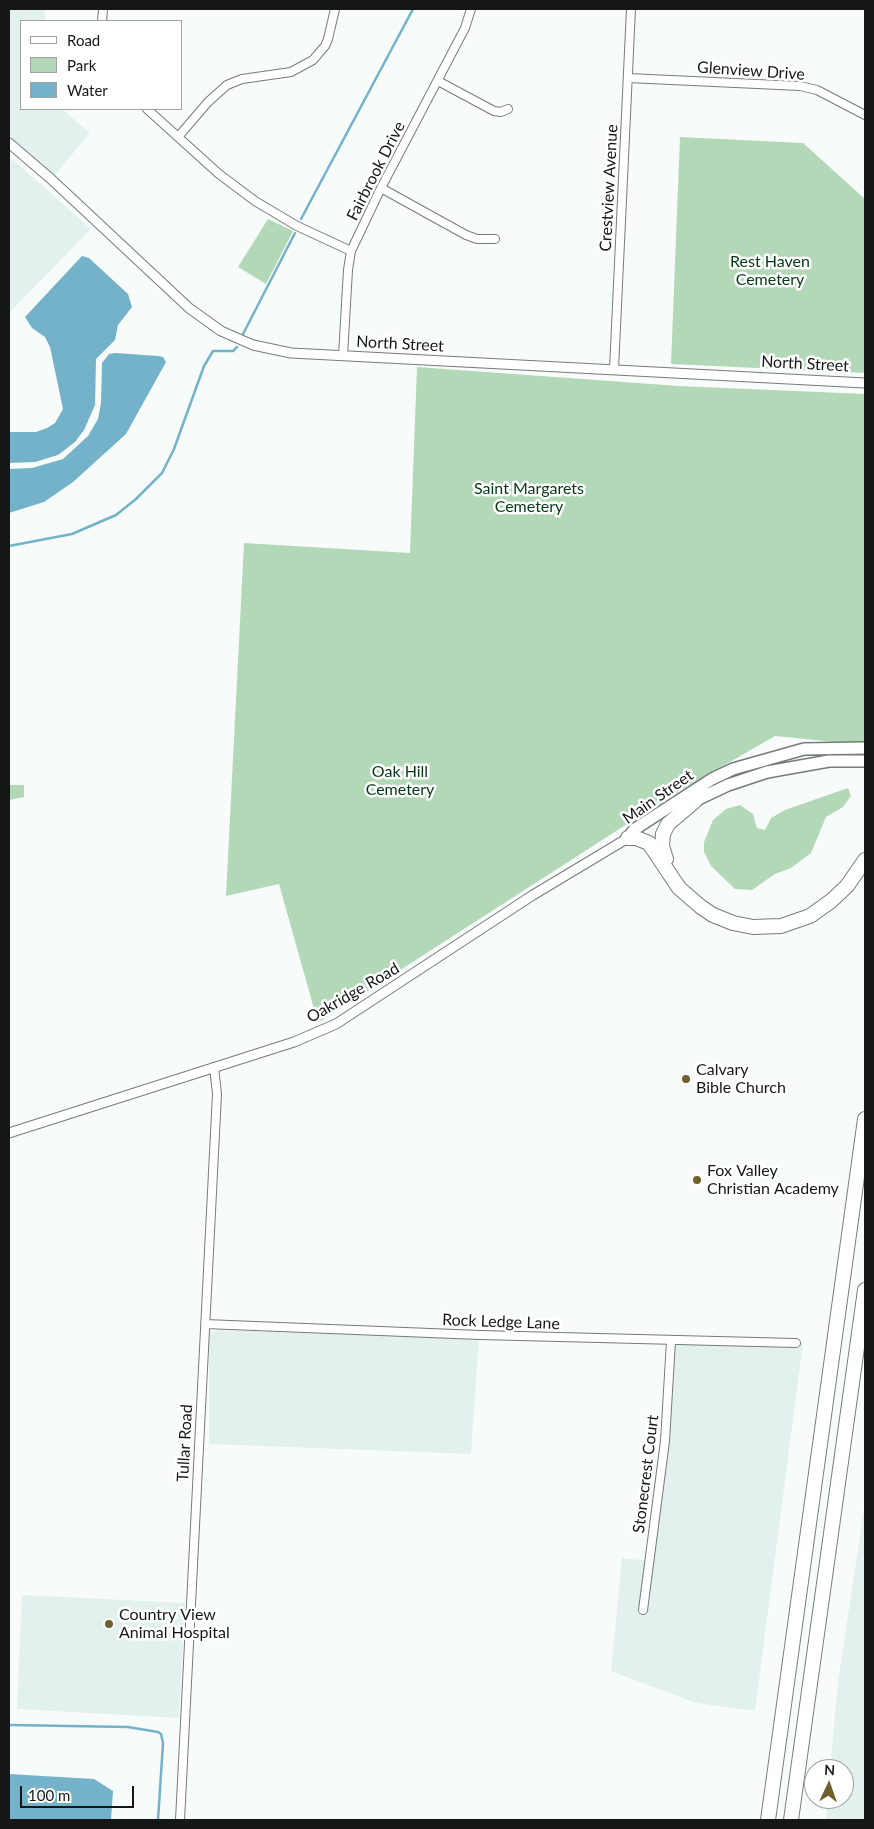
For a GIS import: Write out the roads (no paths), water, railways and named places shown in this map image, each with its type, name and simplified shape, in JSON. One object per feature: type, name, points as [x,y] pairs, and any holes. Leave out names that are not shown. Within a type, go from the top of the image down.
[{"type":"highway","points":[[685,892],[665,857],[662,840],[668,824],[695,802]]},
{"type":"highway","points":[[628,838],[636,838],[649,843],[679,888],[713,915],[733,923],[753,927],[781,926],[810,916],[826,905],[847,886],[865,860]]},
{"type":"highway","points":[[768,1820],[865,1119]]},
{"type":"highway","points":[[790,1820],[865,1290]]},
{"type":"main road","name":"Main Street","points":[[628,838],[635,829],[712,780],[733,769],[804,749],[865,748]]},
{"type":"main road","name":"Main Street","points":[[628,838],[638,835],[677,810],[728,785],[767,772],[828,761],[865,761]]},
{"type":"street","points":[[178,137],[208,102],[227,85],[242,79],[291,72],[313,60],[328,39],[335,9]]},
{"type":"street","name":"Fairbrook Drive","points":[[343,356],[348,270],[351,251],[381,188],[465,28],[471,9]]},
{"type":"street","name":"Crestview Avenue","points":[[614,369],[631,9]]},
{"type":"street","name":"Glenview Drive","points":[[628,78],[800,86],[824,93],[865,115]]},
{"type":"street","points":[[438,81],[494,111],[501,112],[508,109]]},
{"type":"street","points":[[147,110],[230,183],[255,201],[297,226],[351,251]]},
{"type":"street","name":"North Street","points":[[9,143],[51,179],[189,308],[209,324],[236,339],[272,351],[865,382]]},
{"type":"street","points":[[381,188],[466,235],[477,239],[495,239]]},
{"type":"street","name":"Oakridge Road","points":[[9,1133],[294,1042],[336,1024],[533,895],[628,838]]},
{"type":"street","name":"Tullar Road","points":[[180,1820],[216,1094],[214,1067]]},
{"type":"street","name":"Rock Ledge Lane","points":[[205,1324],[671,1341],[796,1343]]},
{"type":"street","name":"Stonecrest Court","points":[[643,1610],[665,1441],[671,1341]]},
{"type":"water","points":[[82,256],[89,258],[128,294],[132,307],[118,325],[115,340],[96,359],[95,405],[84,430],[75,442],[58,455],[35,462],[9,463],[9,432],[36,432],[47,428],[55,423],[63,409],[50,347],[45,337],[32,328],[25,317]]},
{"type":"water","points":[[109,354],[158,356],[163,357],[166,362],[126,434],[73,482],[44,502],[9,513],[9,469],[32,468],[63,459],[88,436],[98,419],[101,403],[102,363]]},
{"type":"water","points":[[9,1774],[94,1779],[113,1791],[111,1820],[9,1820]]},
{"type":"waterway","points":[[301,219],[413,9]]},
{"type":"waterway","points":[[242,336],[295,233]]},
{"type":"waterway","points":[[9,546],[72,534],[116,515],[136,499],[162,473],[174,449],[204,366],[213,351],[233,351],[237,347]]},
{"type":"waterway","points":[[9,1725],[128,1727],[158,1732],[161,1734],[163,1743],[158,1820]]},
{"type":"place","name":"Calvary Bible Church","points":[[686,1079]]},
{"type":"place","name":"Fox Valley Christian Academy","points":[[697,1180]]},
{"type":"place","name":"Country View Animal Hospital","points":[[109,1624]]},
{"type":"park label","name":"Rest Haven Cemetery","points":[[770,271]]},
{"type":"park label","name":"Saint Margarets Cemetery","points":[[529,498]]},
{"type":"park label","name":"Oak Hill Cemetery","points":[[400,781]]}]
